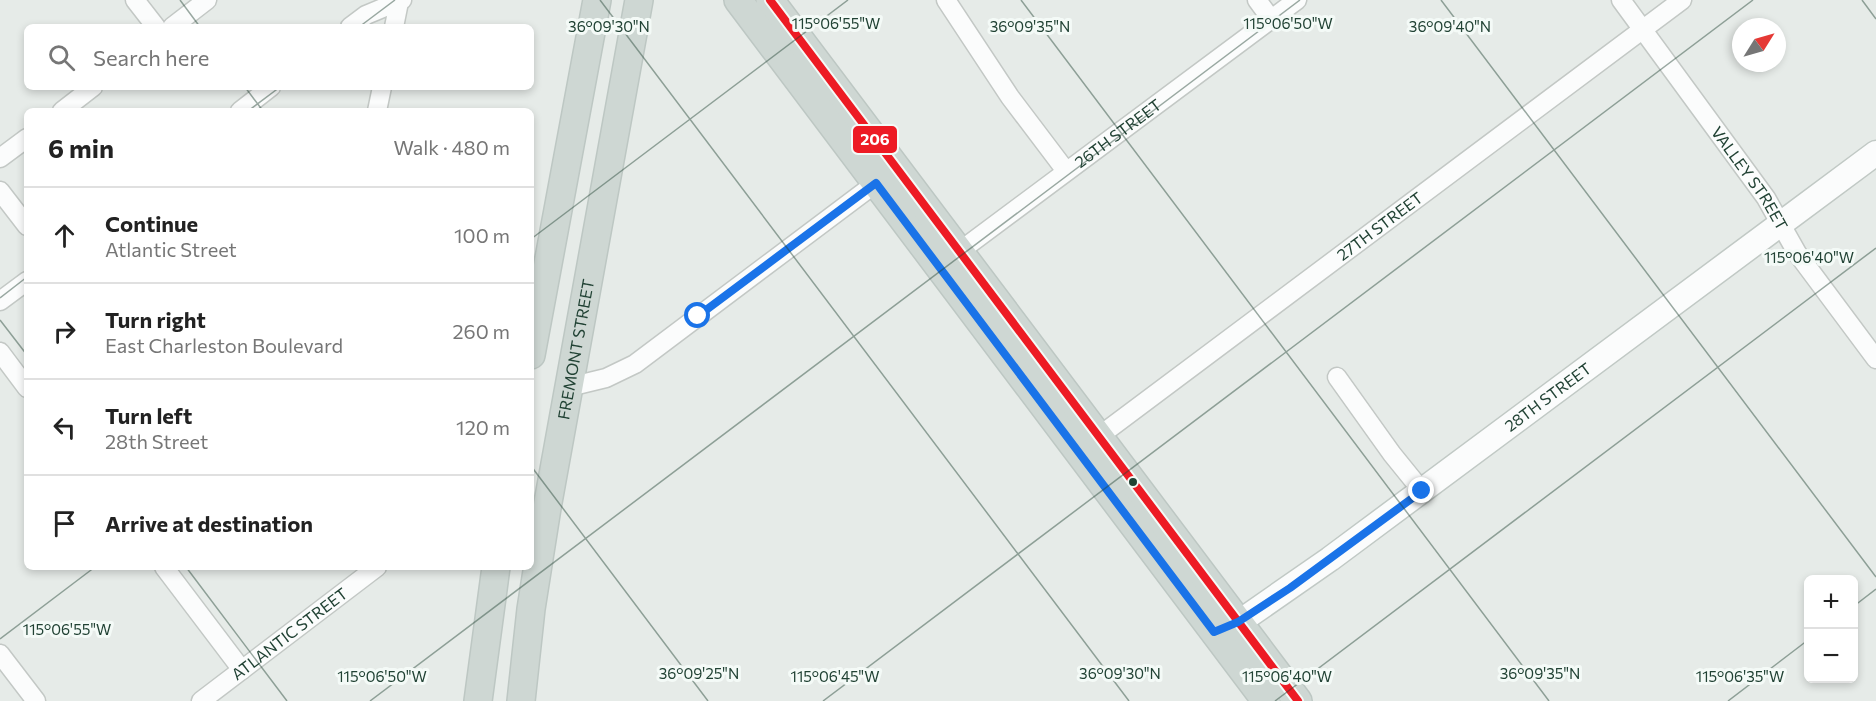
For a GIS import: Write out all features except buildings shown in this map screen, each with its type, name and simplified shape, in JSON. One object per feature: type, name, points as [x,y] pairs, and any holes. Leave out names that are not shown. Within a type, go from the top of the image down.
[{"type":"main road","points":[[534,339],[597,0]]},
{"type":"main road","name":"FREMONT STREET","points":[[521,701],[531,609],[639,0]]},
{"type":"main road","points":[[738,0],[876,183],[949,259]]},
{"type":"main road","points":[[770,0],[949,259],[1088,444],[1226,627],[1298,701]]},
{"type":"main road","points":[[478,701],[496,570]]},
{"type":"main road","points":[[1226,627],[1266,701]]},
{"type":"street","points":[[135,0],[154,24]]},
{"type":"street","points":[[176,24],[207,0]]},
{"type":"street","points":[[946,0],[1010,97],[1066,171]]},
{"type":"street","points":[[1257,0],[1271,19]]},
{"type":"street","name":"26TH STREET","points":[[949,259],[1297,0]]},
{"type":"street","name":"VALLEY STREET","points":[[1621,0],[1766,198],[1797,254],[1870,339],[1876,359]]},
{"type":"street","name":"27TH STREET","points":[[1088,444],[1682,0]]},
{"type":"street","points":[[354,24],[366,15],[401,1]]},
{"type":"street","points":[[395,24],[401,1]]},
{"type":"street","points":[[66,108],[89,90]]},
{"type":"street","points":[[244,108],[267,90]]},
{"type":"street","points":[[378,108],[381,90]]},
{"type":"street","points":[[0,158],[24,140]]},
{"type":"street","name":"28TH STREET","points":[[1226,627],[1321,566],[1781,226],[1876,153]]},
{"type":"street","points":[[569,387],[606,378],[635,364],[876,183]]},
{"type":"street","points":[[0,191],[24,222]]},
{"type":"street","points":[[0,301],[24,283]]},
{"type":"street","points":[[0,352],[24,384]]},
{"type":"street","points":[[1337,377],[1392,454],[1422,491]]},
{"type":"street","points":[[166,570],[242,669]]},
{"type":"street","name":"ATLANTIC STREET","points":[[201,701],[373,570]]},
{"type":"street","points":[[0,654],[36,701]]},
{"type":"transit line","name":"206","points":[[770,0],[1298,701]]},
{"type":"route","points":[[698,316],[876,183],[1214,632],[1238,622],[1290,588],[1422,491]]}]
